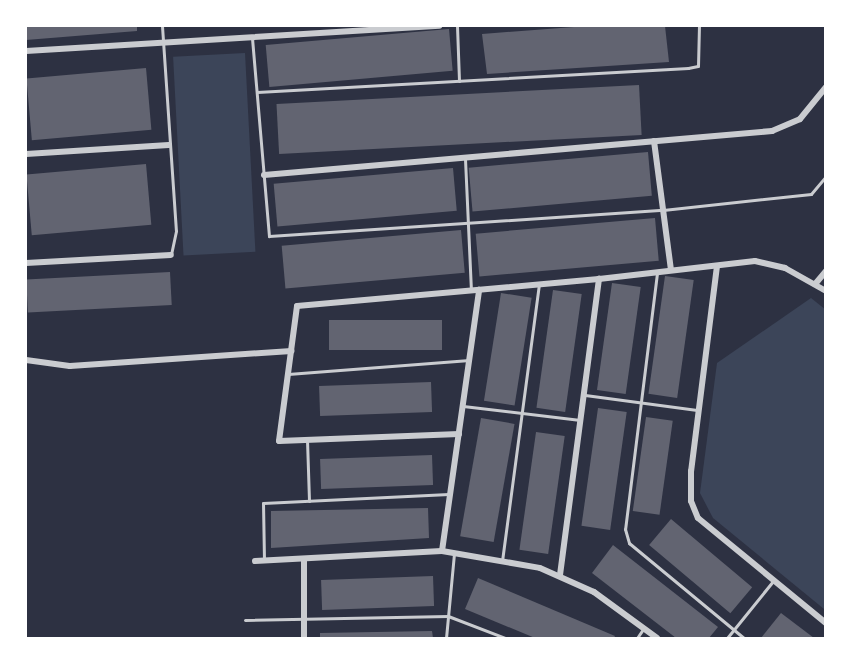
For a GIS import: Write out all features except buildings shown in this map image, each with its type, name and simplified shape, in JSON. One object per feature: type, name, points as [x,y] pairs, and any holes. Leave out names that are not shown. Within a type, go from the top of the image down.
[{"type":"street","points":[[26,51],[439,26]]},
{"type":"street","points":[[264,175],[785,128],[800,119],[825,87]]},
{"type":"street","points":[[654,141],[671,270]]},
{"type":"street","points":[[26,154],[169,144]]},
{"type":"street","points":[[26,263],[171,255]]},
{"type":"street","points":[[459,434],[279,441],[297,306],[539,285],[755,261],[785,268],[816,283],[825,291]]},
{"type":"street","points":[[717,266],[691,471],[691,501],[698,518],[825,623]]},
{"type":"street","points":[[816,283],[825,271]]},
{"type":"street","points":[[560,575],[582,421],[598,279]]},
{"type":"street","points":[[442,551],[479,290]]},
{"type":"street","points":[[26,360],[70,366],[291,351]]},
{"type":"street","points":[[255,561],[442,551],[501,561],[560,575],[594,592],[657,639]]},
{"type":"street","points":[[303,639],[304,559]]},
{"type":"lane","points":[[162,26],[176,231],[171,255]]},
{"type":"lane","points":[[457,26],[459,81]]},
{"type":"lane","points":[[257,92],[698,66],[699,26]]},
{"type":"lane","points":[[252,36],[269,236],[663,210],[811,194],[825,176]]},
{"type":"lane","points":[[465,158],[471,291]]},
{"type":"lane","points":[[657,272],[625,529],[630,543],[744,639]]},
{"type":"lane","points":[[501,561],[539,285]]},
{"type":"lane","points":[[288,374],[470,360]]},
{"type":"lane","points":[[585,395],[641,405],[699,411]]},
{"type":"lane","points":[[463,406],[582,421]]},
{"type":"lane","points":[[307,440],[309,501]]},
{"type":"lane","points":[[264,561],[263,503],[451,494]]},
{"type":"lane","points":[[446,639],[454,552]]},
{"type":"lane","points":[[726,639],[774,581]]},
{"type":"lane","points":[[245,620],[303,622],[448,616],[505,639]]},
{"type":"lane","points":[[637,639],[644,628]]},
{"type":"shaded area","points":[[245,53],[255,252],[184,255],[173,57]]},
{"type":"shaded area","points":[[811,298],[826,310],[824,609],[713,518],[700,493],[717,363]]}]
